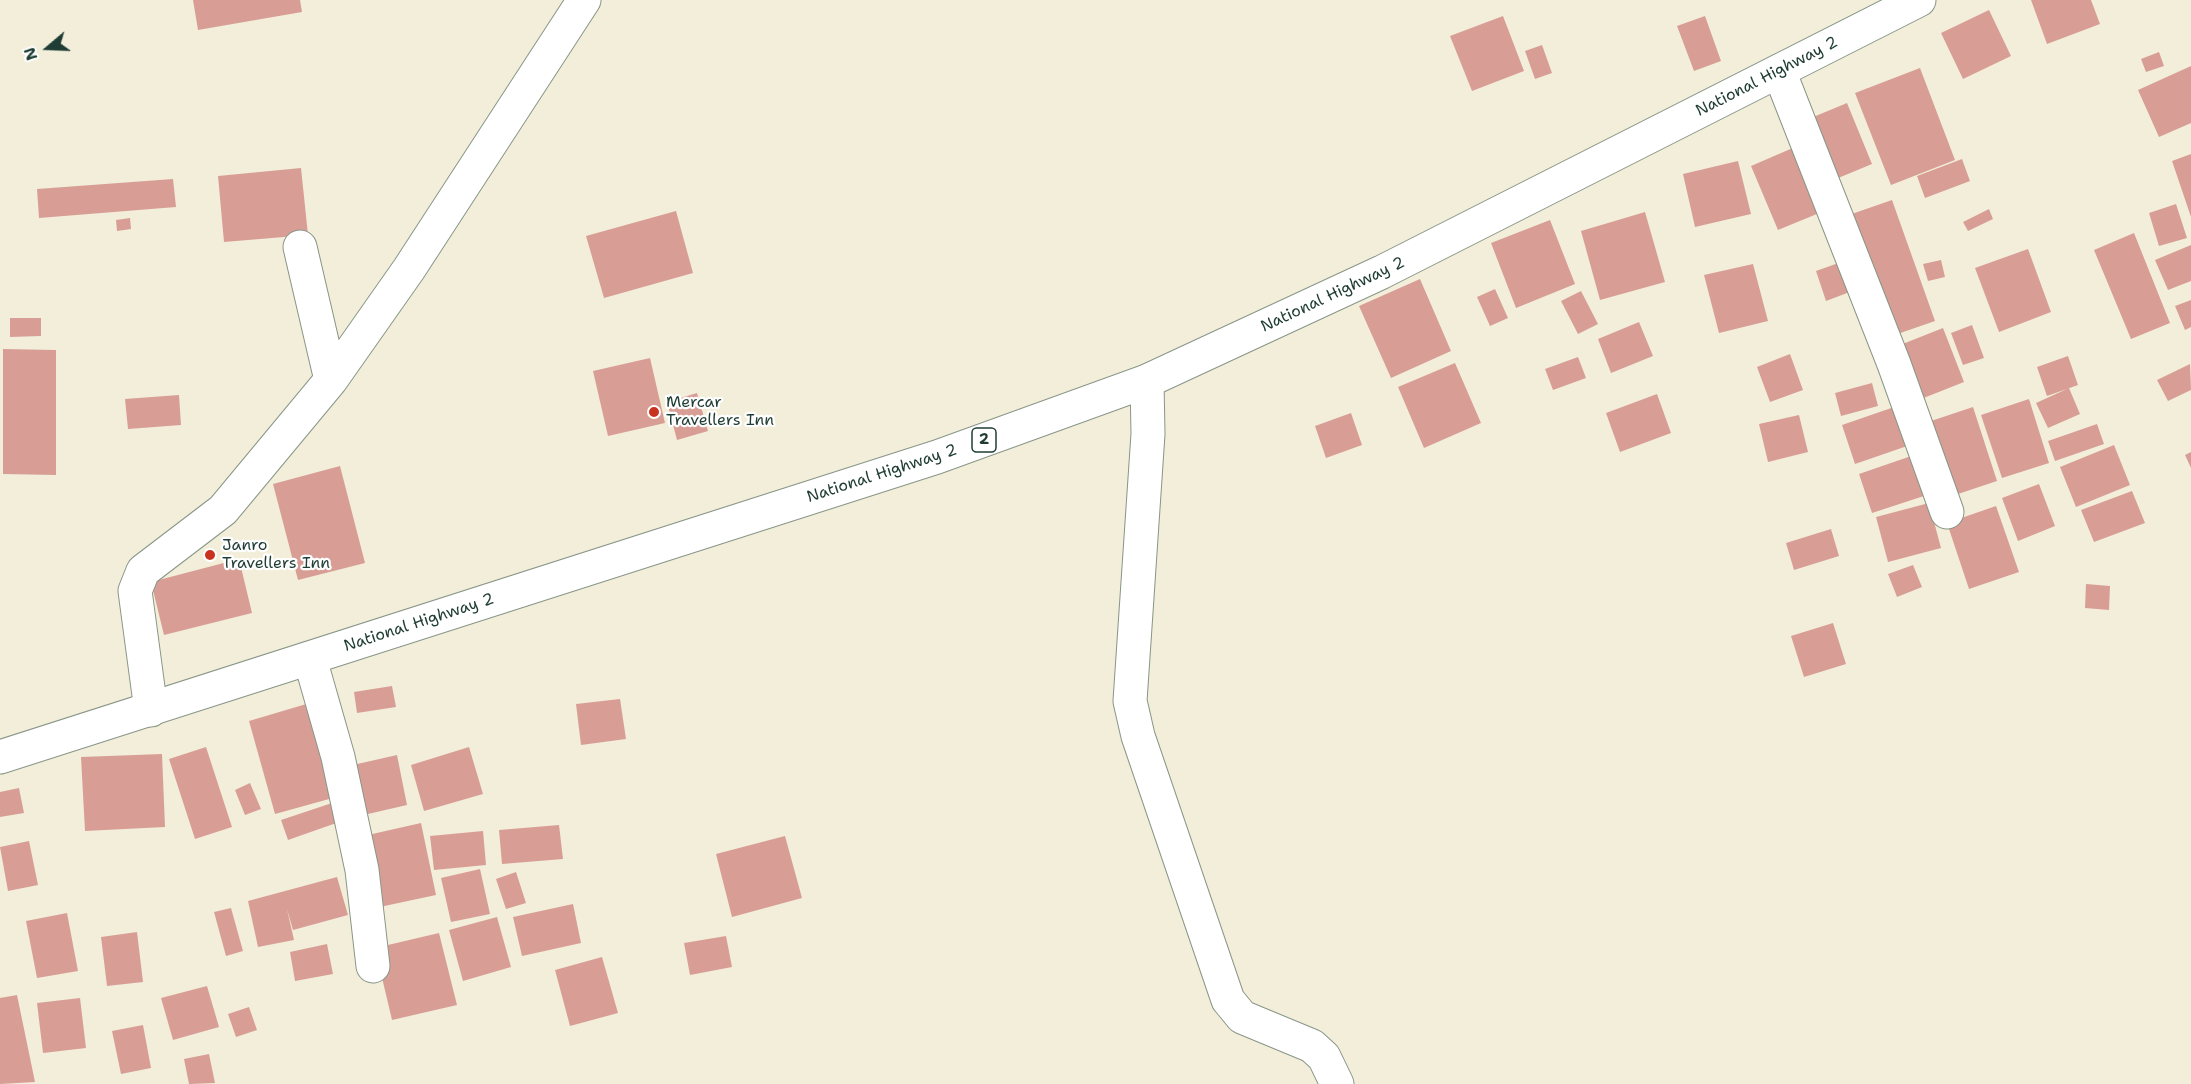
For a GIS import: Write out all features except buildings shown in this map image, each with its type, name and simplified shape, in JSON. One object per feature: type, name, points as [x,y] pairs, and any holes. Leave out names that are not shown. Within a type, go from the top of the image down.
[{"type":"main road","points":[[151,710],[135,591],[138,580],[151,562],[201,529],[223,510],[331,380],[409,269],[584,0]]},
{"type":"main road","name":"National Highway 2","points":[[0,757],[937,457],[1147,381],[1382,272],[1919,0]]},
{"type":"main road","points":[[1779,71],[1894,364],[1947,512]]},
{"type":"main road","points":[[300,247],[331,380]]},
{"type":"main road","points":[[1147,381],[1148,434],[1130,701],[1138,736],[1228,1000],[1242,1017],[1312,1046],[1324,1057],[1336,1084]]},
{"type":"main road","points":[[310,659],[338,757],[362,870],[373,966]]},
{"type":"place","name":"Mercar Travellers Inn","points":[[654,412]]},
{"type":"place","name":"Janro Travellers Inn","points":[[210,555]]}]
